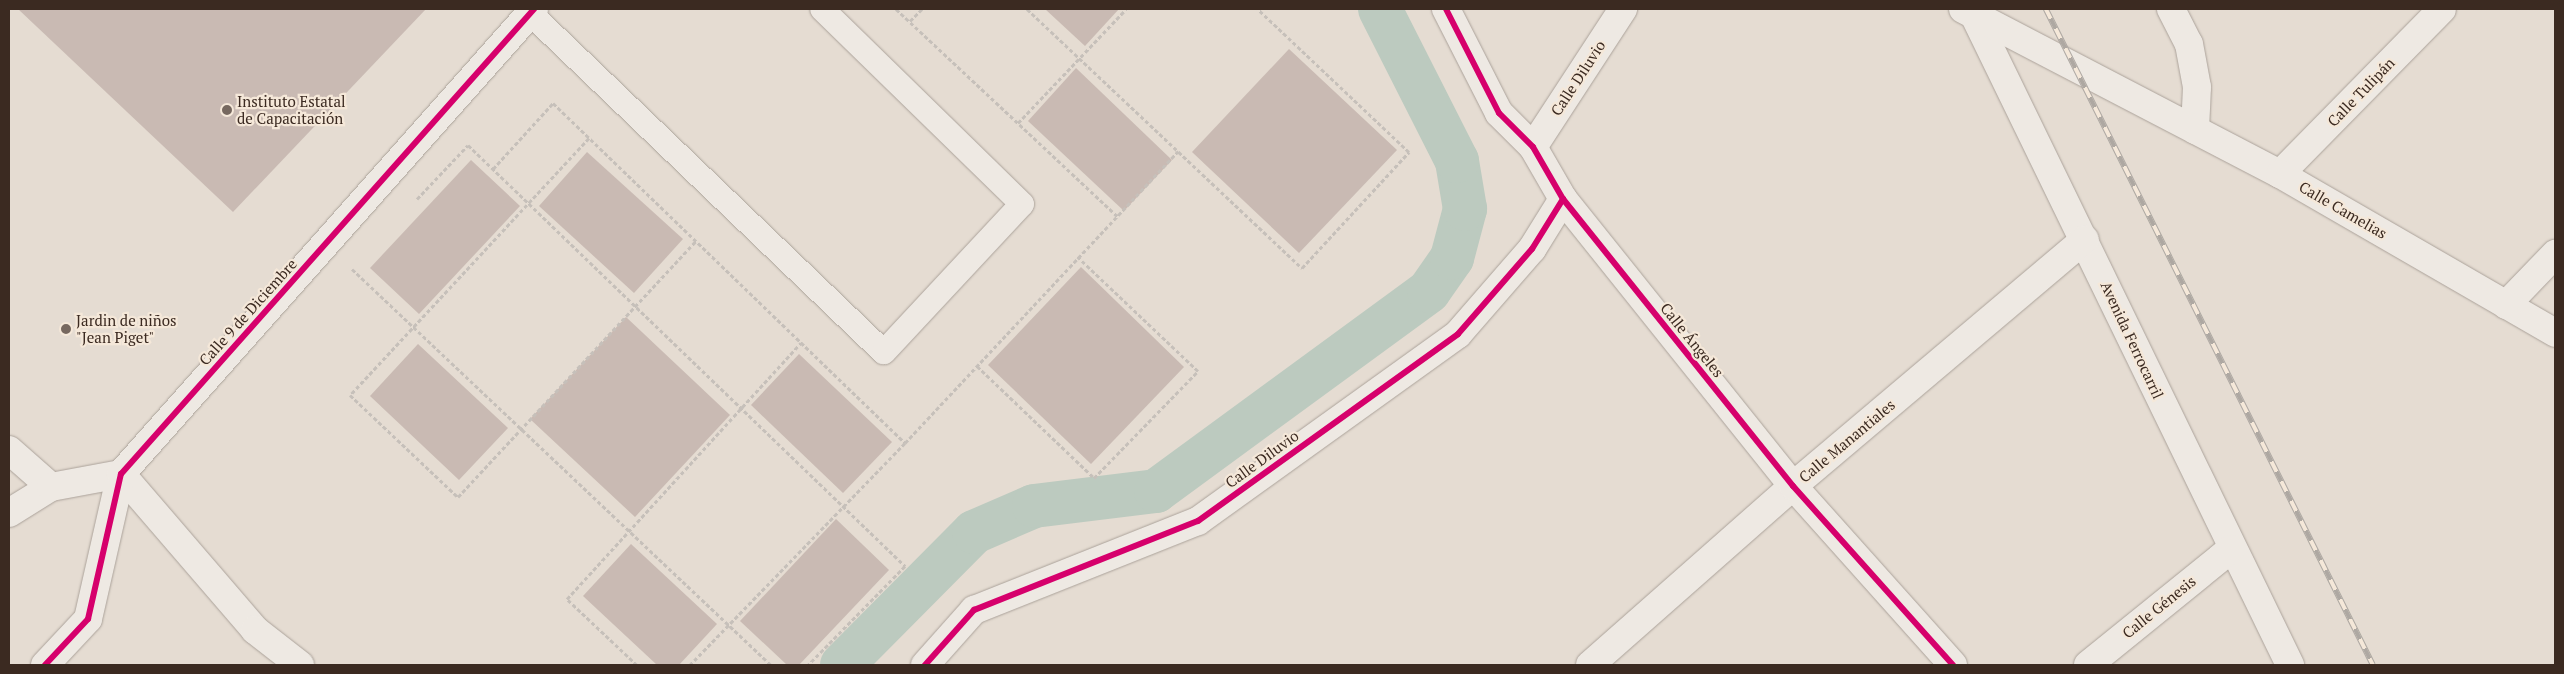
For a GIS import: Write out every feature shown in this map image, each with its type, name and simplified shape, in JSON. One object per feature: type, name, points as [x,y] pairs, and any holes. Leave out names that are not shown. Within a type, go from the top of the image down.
[{"type":"street","name":"Calle Ángeles","points":[[1446,9],[1499,113],[1533,147],[1563,199],[1793,486],[1953,665]]},
{"type":"street","name":"Calle Diluvio","points":[[1533,147],[1624,9]]},
{"type":"street","points":[[2171,9],[2189,44],[2196,87],[2195,130]]},
{"type":"street","name":"Calle Tulipán","points":[[2280,174],[2442,9]]},
{"type":"street","name":"Calle 9 de Diciembre","points":[[45,665],[88,619],[121,474],[532,11]]},
{"type":"street","name":"Calle Camelias","points":[[1969,12],[2280,174],[2555,333]]},
{"type":"street","name":"Avenida Ferrocarril","points":[[1969,12],[2085,239],[2231,550],[2290,665]]},
{"type":"street","name":"Calle Diluvio","points":[[925,665],[974,610],[1198,520],[1458,334],[1532,250],[1563,199]]},
{"type":"street","name":"Calle Manantiales","points":[[1590,665],[1793,486],[2085,239]]},
{"type":"street","points":[[2506,305],[2555,254]]},
{"type":"street","points":[[9,450],[51,487]]},
{"type":"street","points":[[9,513],[51,487],[121,474],[255,630],[300,665]]},
{"type":"street","name":"Calle Génesis","points":[[2088,665],[2231,550]]},
{"type":"lane","points":[[532,11],[884,352],[1022,204],[822,9]]},
{"type":"path","points":[[896,9],[1117,216]]},
{"type":"path","points":[[910,21],[922,9]]},
{"type":"path","points":[[1027,9],[1302,268],[1409,152],[1258,9]]},
{"type":"path","points":[[1018,123],[1126,9]]},
{"type":"path","points":[[493,169],[553,103],[905,443]]},
{"type":"path","points":[[589,138],[350,395],[458,497],[520,427],[696,241]]},
{"type":"path","points":[[413,203],[468,146],[905,566],[808,665]]},
{"type":"path","points":[[690,665],[905,443],[1178,151]]},
{"type":"path","points":[[977,366],[1094,478],[1198,372],[1078,258]]},
{"type":"path","points":[[358,261],[352,268],[771,665]]},
{"type":"path","points":[[637,665],[567,599],[801,342]]},
{"type":"building","name":"Instituto Estatal de Capacitación","points":[[18,9],[426,9],[233,212]]},
{"type":"building","points":[[1045,9],[1119,9],[1085,46]]},
{"type":"building","points":[[1289,49],[1397,150],[1299,253],[1192,152]]},
{"type":"building","points":[[1076,68],[1172,160],[1124,211],[1028,121]]},
{"type":"building","points":[[587,152],[683,239],[634,293],[539,206]]},
{"type":"building","points":[[471,160],[520,206],[419,314],[370,268]]},
{"type":"building","points":[[1081,267],[1184,367],[1091,464],[988,365]]},
{"type":"building","points":[[626,317],[730,415],[635,517],[530,419]]},
{"type":"building","points":[[418,344],[508,428],[459,480],[370,396]]},
{"type":"building","points":[[799,354],[892,442],[843,493],[751,405]]},
{"type":"building","points":[[836,519],[889,570],[799,665],[787,665],[740,621]]},
{"type":"building","points":[[631,544],[717,624],[679,665],[657,665],[583,596]]},
{"type":"waterway","points":[[842,665],[974,532],[1034,506],[1156,491],[1429,291],[1452,258],[1465,209],[1457,161],[1380,9]]},
{"type":"railway","points":[[2046,9],[2373,665]]},
{"type":"cycle path","points":[[45,665],[88,619],[121,474],[534,9]]},
{"type":"cycle path","points":[[1446,9],[1499,113],[1533,147],[1563,199],[1793,486],[1953,665]]},
{"type":"cycle path","points":[[925,665],[974,610],[1198,521],[1458,334],[1532,249],[1563,199]]},
{"type":"place","name":"Instituto Estatal de Capacitación","points":[[227,110]]},
{"type":"place","name":"Jardin de niños \"Jean Piget\"","points":[[66,329]]}]
